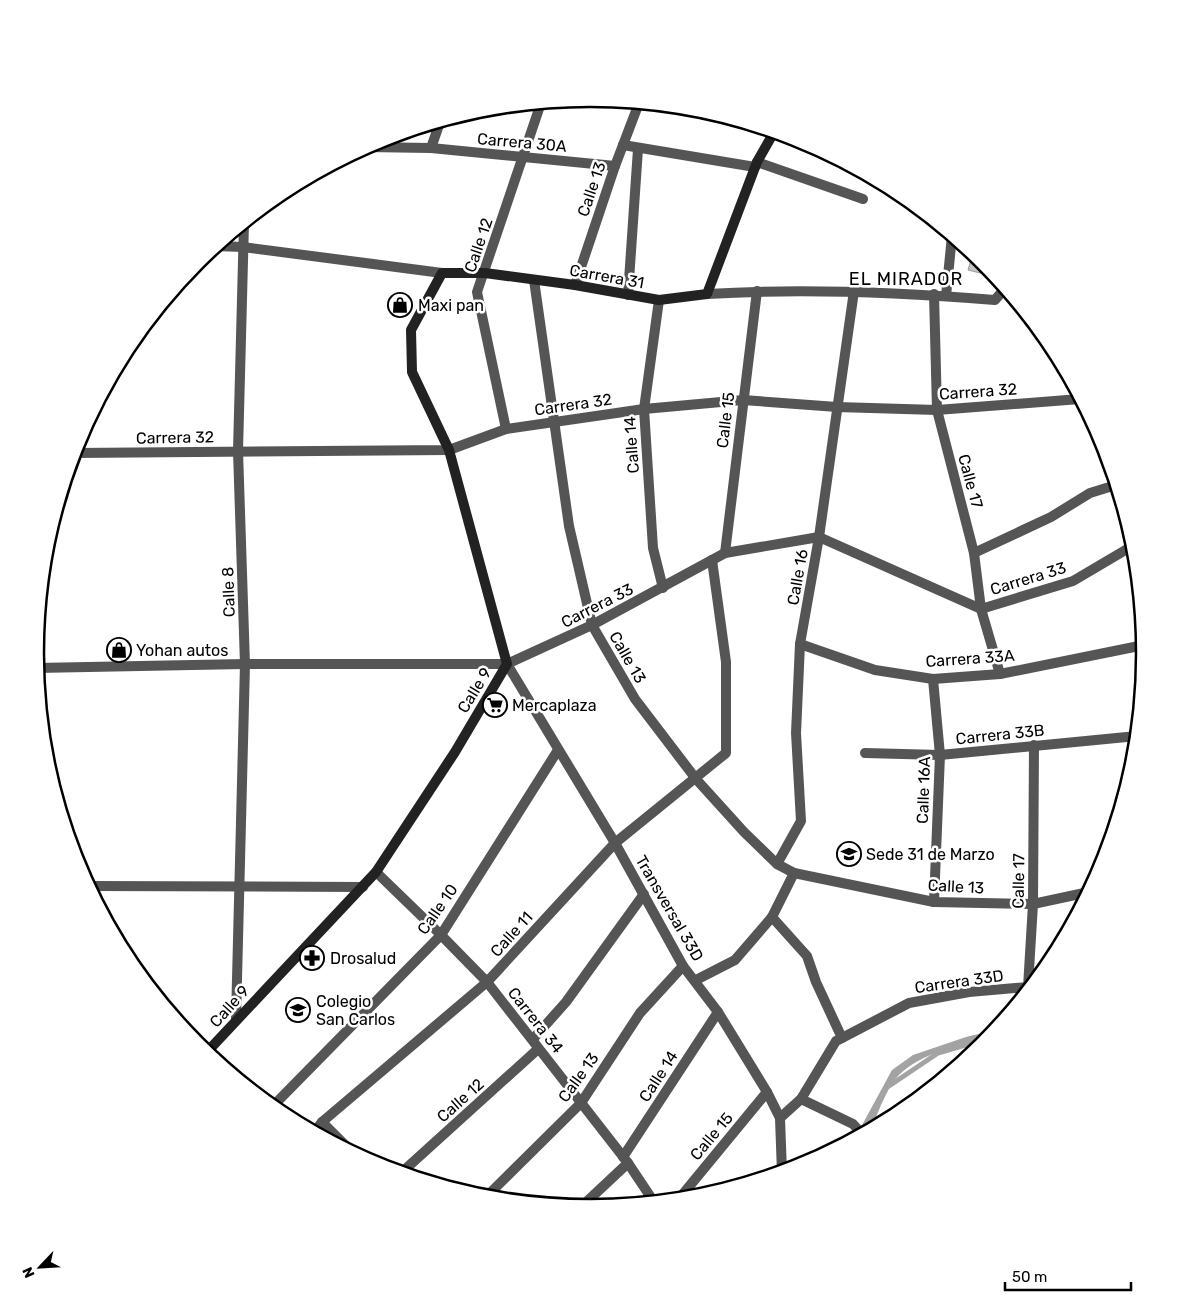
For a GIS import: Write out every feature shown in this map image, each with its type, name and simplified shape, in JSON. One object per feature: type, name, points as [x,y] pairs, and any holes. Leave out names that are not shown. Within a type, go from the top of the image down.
[{"type":"street","name":"Calle 13","points":[[575,285],[614,166],[637,109]]},
{"type":"street","name":"Calle 12","points":[[506,429],[477,292],[539,110]]},
{"type":"street","points":[[431,148],[437,129]]},
{"type":"street","points":[[706,294],[756,165],[771,138]]},
{"type":"street","points":[[623,145],[638,149],[756,165],[864,199]]},
{"type":"street","name":"Carrera 30A","points":[[385,147],[431,148],[614,166]]},
{"type":"street","points":[[628,295],[638,149]]},
{"type":"street","name":"Calle 8","points":[[236,1019],[245,664],[238,451],[244,231]]},
{"type":"street","points":[[946,296],[951,244]]},
{"type":"street","name":"Carrera 31","points":[[226,246],[442,273],[485,273],[575,285],[658,300],[706,294],[757,291],[854,291],[934,294],[995,300],[1001,293]]},
{"type":"street","name":"Calle 9","points":[[211,1047],[376,872],[454,752],[507,664],[449,450],[412,372],[411,330],[442,273]]},
{"type":"street","name":"Calle 13","points":[[534,280],[569,526],[592,626],[635,699],[696,779],[744,832],[777,864],[794,873],[934,902],[1033,904],[1081,894]]},
{"type":"street","name":"Calle 15","points":[[725,553],[757,291]]},
{"type":"street","name":"Calle 16","points":[[777,864],[801,821],[796,733],[800,644],[819,537],[854,291]]},
{"type":"street","name":"Calle 17","points":[[934,294],[937,410],[974,553],[981,609],[1000,674]]},
{"type":"street","name":"Calle 14","points":[[658,300],[644,409],[653,548],[663,588]]},
{"type":"street","name":"Carrera 32","points":[[82,453],[449,450],[506,429],[644,409],[743,400],[837,407],[937,410],[1073,400]]},
{"type":"street","points":[[974,553],[1051,518],[1090,493],[1110,487]]},
{"type":"street","name":"Carrera 33","points":[[44,668],[245,664],[507,664],[592,626],[725,553],[819,537],[981,609],[1073,581],[1126,549]]},
{"type":"street","name":"Calle 11","points":[[318,1127],[487,982],[615,843],[726,753],[726,662],[712,560]]},
{"type":"street","name":"Carrera 33A","points":[[800,644],[875,670],[933,679],[1000,674],[1136,647]]},
{"type":"street","name":"Transversal 33D","points":[[507,664],[615,843],[683,966],[696,980],[718,1012],[767,1092],[780,1118],[782,1165]]},
{"type":"street","name":"Calle 16A","points":[[933,679],[940,755],[934,902]]},
{"type":"street","name":"Carrera 33B","points":[[865,753],[940,755],[1034,744],[1130,737]]},
{"type":"street","name":"Calle 17","points":[[1029,978],[1033,904],[1034,744]]},
{"type":"street","name":"Calle 10","points":[[277,1101],[441,935],[558,750]]},
{"type":"street","name":"Carrera 34","points":[[376,872],[487,982],[626,1160],[650,1196]]},
{"type":"street","points":[[696,980],[735,960],[772,917],[794,873]]},
{"type":"street","points":[[96,886],[363,887]]},
{"type":"street","points":[[532,1039],[566,1002],[644,894]]},
{"type":"street","points":[[772,917],[808,956],[816,982],[842,1038]]},
{"type":"street","name":"Calle 13","points":[[492,1191],[581,1103],[640,1013],[683,966]]},
{"type":"street","name":"Carrera 33D","points":[[780,1118],[801,1098],[836,1042],[842,1038],[909,1003],[969,992],[1022,988]]},
{"type":"street","name":"Calle 14","points":[[588,1200],[626,1160],[718,1012]]},
{"type":"street","name":"Calle 12","points":[[407,1168],[538,1049]]},
{"type":"street","name":"Calle 15","points":[[685,1191],[767,1092]]},
{"type":"street","points":[[801,1098],[853,1124],[858,1130]]},
{"type":"street","points":[[322,1122],[338,1138]]},
{"type":"shaded area","points":[[983,1033],[974,1042],[930,1055],[908,1067],[890,1087],[876,1119],[860,1128],[892,1070],[913,1055]]},
{"type":"building","points":[[970,262],[982,274],[968,270]]},
{"type":"waterway","points":[[889,1086],[938,1053],[973,1043]]},
{"type":"place","name":"Maxi pan","points":[[400,305]]},
{"type":"place","name":"Yohan autos","points":[[119,650]]},
{"type":"place","name":"Mercaplaza","points":[[495,705]]},
{"type":"place","name":"Sede 31 de Marzo","points":[[849,854]]},
{"type":"place","name":"Drosalud","points":[[312,958]]},
{"type":"place","name":"Colegio San Carlos","points":[[298,1010]]},
{"type":"district","name":"EL MIRADOR","points":[[906,279]]}]
